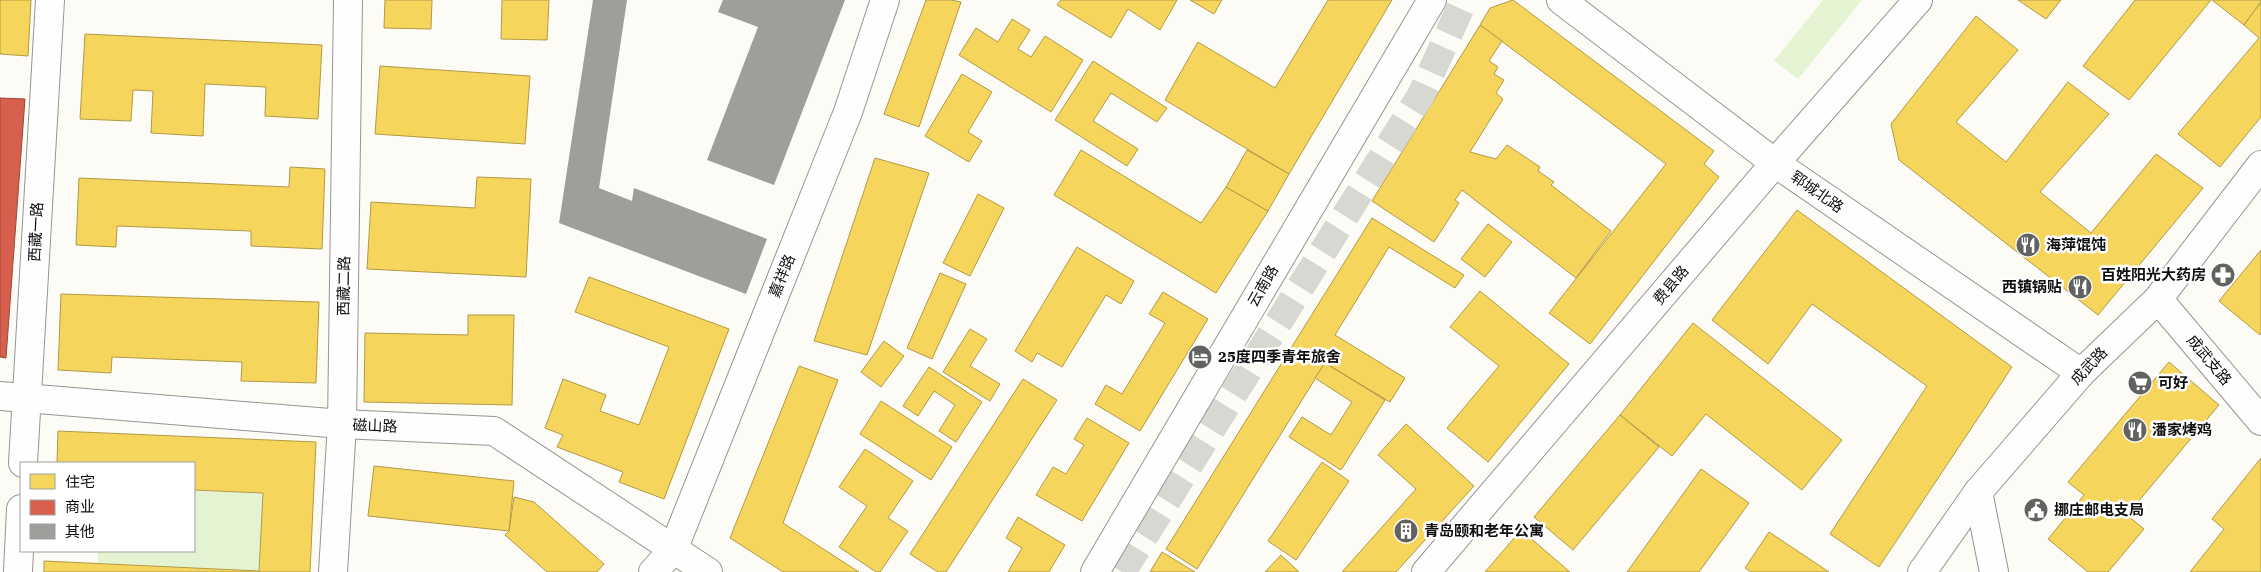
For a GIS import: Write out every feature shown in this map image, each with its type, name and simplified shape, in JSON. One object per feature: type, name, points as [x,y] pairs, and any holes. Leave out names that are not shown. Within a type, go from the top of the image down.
[{"type":"street","name":"西藏一路","points":[[24,462],[50,0]]},
{"type":"street","name":"西藏二路","points":[[333,572],[342,424],[348,0]]},
{"type":"street","name":"嘉祥路","points":[[673,550],[848,112],[885,0]]},
{"type":"street","name":"云南路","points":[[1095,572],[1432,0]]},
{"type":"street","name":"郓城北路","points":[[1561,0],[1775,162],[2081,373]]},
{"type":"street","name":"费县路","points":[[1426,572],[1775,162],[1918,0]]},
{"type":"street","name":"成武路","points":[[1922,572],[1978,492],[2081,373],[2158,299],[2261,165]]},
{"type":"street","name":"成武支路","points":[[2158,299],[2261,421]]},
{"type":"street","name":"磁山路","points":[[0,396],[342,424],[494,431],[708,572]]},
{"type":"street","points":[[1978,492],[1994,572]]},
{"type":"street","points":[[18,572],[20,530]]},
{"type":"street","points":[[653,572],[673,550]]},
{"type":"green space","points":[[1823,0],[1862,0],[1798,79],[1774,61]]},
{"type":"green space","points":[[195,490],[263,493],[259,571],[98,563],[98,552],[195,552]]},
{"type":"building: 住宅","points":[[0,0],[31,0],[28,56],[0,54]]},
{"type":"building: 住宅","points":[[385,0],[432,0],[431,29],[384,28]]},
{"type":"building: 住宅","points":[[502,0],[549,0],[547,40],[501,39]]},
{"type":"building: 住宅","points":[[926,0],[961,2],[919,127],[884,114]]},
{"type":"building: 住宅","points":[[1061,0],[1177,0],[1160,30],[1128,9],[1111,38],[1057,5]]},
{"type":"building: 住宅","points":[[1190,0],[1222,0],[1214,14]]},
{"type":"building: 住宅","points":[[1328,0],[1392,0],[1289,174],[1165,100],[1198,42],[1275,88]]},
{"type":"building: 住宅","points":[[1513,0],[1714,151],[1704,164],[1719,177],[1590,344],[1549,313],[1666,164],[1480,25],[1490,8]]},
{"type":"building: 住宅","points":[[2018,0],[2061,0],[2046,19]]},
{"type":"building: 住宅","points":[[2135,0],[2211,0],[2129,100],[2083,66]]},
{"type":"building: 住宅","points":[[2212,0],[2261,0],[2261,2],[2244,25]]},
{"type":"building: 住宅","points":[[2261,2],[2261,117],[2220,167],[2178,134],[2259,38],[2244,25]]},
{"type":"building: 住宅","points":[[1976,16],[2018,50],[1956,122],[2006,162],[2068,82],[2109,114],[2040,192],[2091,233],[2156,154],[2203,188],[2098,315],[1899,160],[1891,124]]},
{"type":"building: 住宅","points":[[1012,19],[1030,30],[1018,49],[1031,57],[1045,36],[1083,60],[1051,112],[959,55],[976,28],[998,42]]},
{"type":"building: 住宅","points":[[1480,25],[1502,41],[1489,61],[1498,67],[1494,74],[1504,80],[1496,93],[1503,99],[1470,152],[1496,159],[1507,145],[1540,167],[1538,171],[1554,182],[1551,185],[1611,231],[1576,278],[1462,190],[1455,200],[1459,203],[1434,242],[1372,201]]},
{"type":"building: 住宅","points":[[85,34],[322,45],[318,119],[265,116],[266,87],[205,84],[203,136],[151,133],[153,91],[133,90],[131,121],[80,119]]},
{"type":"building: 住宅","points":[[1093,61],[1167,108],[1157,122],[1111,93],[1093,121],[1138,149],[1127,166],[1055,120]]},
{"type":"building: 住宅","points":[[380,66],[530,76],[525,144],[375,134]]},
{"type":"building: 住宅","points":[[962,74],[992,92],[968,132],[982,141],[969,162],[925,136]]},
{"type":"building: 住宅","points":[[1081,150],[1201,223],[1226,187],[1268,211],[1216,293],[1054,195]]},
{"type":"building: 住宅","points":[[1247,150],[1289,174],[1268,211],[1226,187]]},
{"type":"building: 住宅","points":[[875,158],[929,173],[867,355],[814,341]]},
{"type":"building: 住宅","points":[[290,167],[325,169],[322,249],[251,246],[251,231],[117,226],[116,247],[76,245],[79,178],[289,187]]},
{"type":"building: 住宅","points":[[477,177],[531,179],[526,277],[367,269],[371,202],[475,208]]},
{"type":"building: 住宅","points":[[978,194],[1004,208],[970,276],[943,263]]},
{"type":"building: 住宅","points":[[1797,210],[2012,367],[1879,567],[1830,534],[1927,386],[1812,304],[1768,364],[1712,320]]},
{"type":"building: 住宅","points":[[1372,218],[1464,275],[1455,288],[1389,247],[1335,335],[1405,378],[1390,402],[1325,363],[1197,569],[1166,549]]},
{"type":"building: 住宅","points":[[1488,224],[1512,242],[1485,277],[1461,259]]},
{"type":"building: 住宅","points":[[1077,247],[1134,281],[1121,304],[1106,295],[1062,367],[1037,353],[1032,362],[1015,351]]},
{"type":"building: 住宅","points":[[2261,250],[2261,333],[2260,335],[2219,301]]},
{"type":"building: 住宅","points":[[940,273],[966,284],[932,359],[907,348]]},
{"type":"building: 住宅","points":[[589,277],[729,329],[664,499],[619,482],[623,472],[557,447],[563,435],[545,428],[563,379],[606,395],[600,411],[639,425],[669,347],[575,312]]},
{"type":"building: 住宅","points":[[1480,291],[1569,364],[1488,462],[1447,428],[1499,366],[1450,327]]},
{"type":"building: 住宅","points":[[1163,292],[1208,319],[1140,431],[1095,404],[1106,385],[1122,394],[1165,323],[1149,314]]},
{"type":"building: 住宅","points":[[61,294],[319,302],[316,383],[241,381],[242,362],[112,357],[111,373],[58,370]]},
{"type":"building: 住宅","points":[[468,315],[514,315],[512,405],[364,402],[365,333],[468,335]]},
{"type":"building: 住宅","points":[[1693,323],[1842,440],[1802,490],[1706,414],[1672,456],[1620,415]]},
{"type":"building: 住宅","points":[[970,329],[987,339],[970,366],[1000,384],[990,401],[943,372]]},
{"type":"building: 住宅","points":[[884,341],[904,356],[881,387],[861,372]]},
{"type":"building: 住宅","points":[[2169,362],[2219,405],[2127,515],[2144,529],[2108,572],[2088,572],[2048,539],[2084,495],[2068,482]]},
{"type":"building: 住宅","points":[[1325,363],[1385,400],[1341,470],[1289,437],[1302,417],[1331,435],[1352,402],[1315,378]]},
{"type":"building: 住宅","points":[[799,366],[838,380],[783,523],[859,572],[783,572],[730,538]]},
{"type":"building: 住宅","points":[[929,367],[982,402],[956,442],[939,431],[955,405],[934,391],[918,416],[903,406]]},
{"type":"building: 住宅","points":[[1023,379],[1057,400],[946,572],[938,572],[910,554]]},
{"type":"building: 住宅","points":[[881,401],[952,447],[931,480],[860,434]]},
{"type":"building: 住宅","points":[[1620,415],[1659,447],[1573,550],[1534,517]]},
{"type":"building: 住宅","points":[[1087,418],[1129,443],[1082,521],[1036,495],[1053,467],[1066,474],[1084,445],[1074,439]]},
{"type":"building: 住宅","name":"青岛颐和老年公寓","points":[[1406,424],[1474,486],[1396,572],[1342,572],[1416,489],[1378,455]]},
{"type":"building: 住宅","points":[[58,431],[316,442],[310,572],[44,572],[44,561],[259,571],[263,493],[195,490],[195,462],[57,462]]},
{"type":"building: 住宅","points":[[865,449],[913,481],[888,518],[908,531],[880,572],[876,572],[839,547],[867,506],[839,487]]},
{"type":"building: 住宅","points":[[2261,458],[2261,572],[2190,572],[2224,529],[2212,519]]},
{"type":"building: 住宅","points":[[1322,462],[1349,481],[1296,560],[1268,541]]},
{"type":"building: 住宅","points":[[374,466],[514,481],[509,531],[368,516]]},
{"type":"building: 住宅","points":[[1701,469],[1749,503],[1699,572],[1627,572]]},
{"type":"building: 住宅","points":[[514,497],[534,502],[604,564],[597,572],[547,572],[505,535],[509,531]]},
{"type":"building: 住宅","points":[[1018,517],[1065,545],[1049,572],[1008,572],[1022,548],[1006,538]]},
{"type":"building: 住宅","points":[[1521,530],[1570,572],[1485,572]]},
{"type":"building: 住宅","points":[[1769,532],[1829,572],[1751,572],[1745,568]]},
{"type":"building: 住宅","points":[[1162,552],[1195,572],[1150,572]]},
{"type":"building: 住宅","points":[[1281,555],[1299,572],[1265,572]]},
{"type":"building: 商业","points":[[0,98],[25,99],[6,358],[0,357]]},
{"type":"building: 其他","points":[[593,0],[627,0],[599,188],[632,201],[634,188],[767,239],[746,294],[559,223]]},
{"type":"building: 其他","points":[[723,0],[845,0],[774,185],[707,160],[758,27],[718,12]]},
{"type":"tunnel","points":[[1122,572],[1421,95],[1464,0]]},
{"type":"place","name":"海萍馄饨","points":[[2028,245]]},
{"type":"place","name":"百姓阳光大药房","points":[[2223,275]]},
{"type":"place","name":"西镇锅贴","points":[[2080,287]]},
{"type":"place","name":"25度四季青年旅舍","points":[[1200,357]]},
{"type":"place","name":"可好","points":[[2140,383]]},
{"type":"place","name":"潘家烤鸡","points":[[2135,430]]},
{"type":"place","name":"挪庄邮电支局","points":[[2036,510]]},
{"type":"place","name":"青岛颐和老年公寓","points":[[1406,531]]}]
